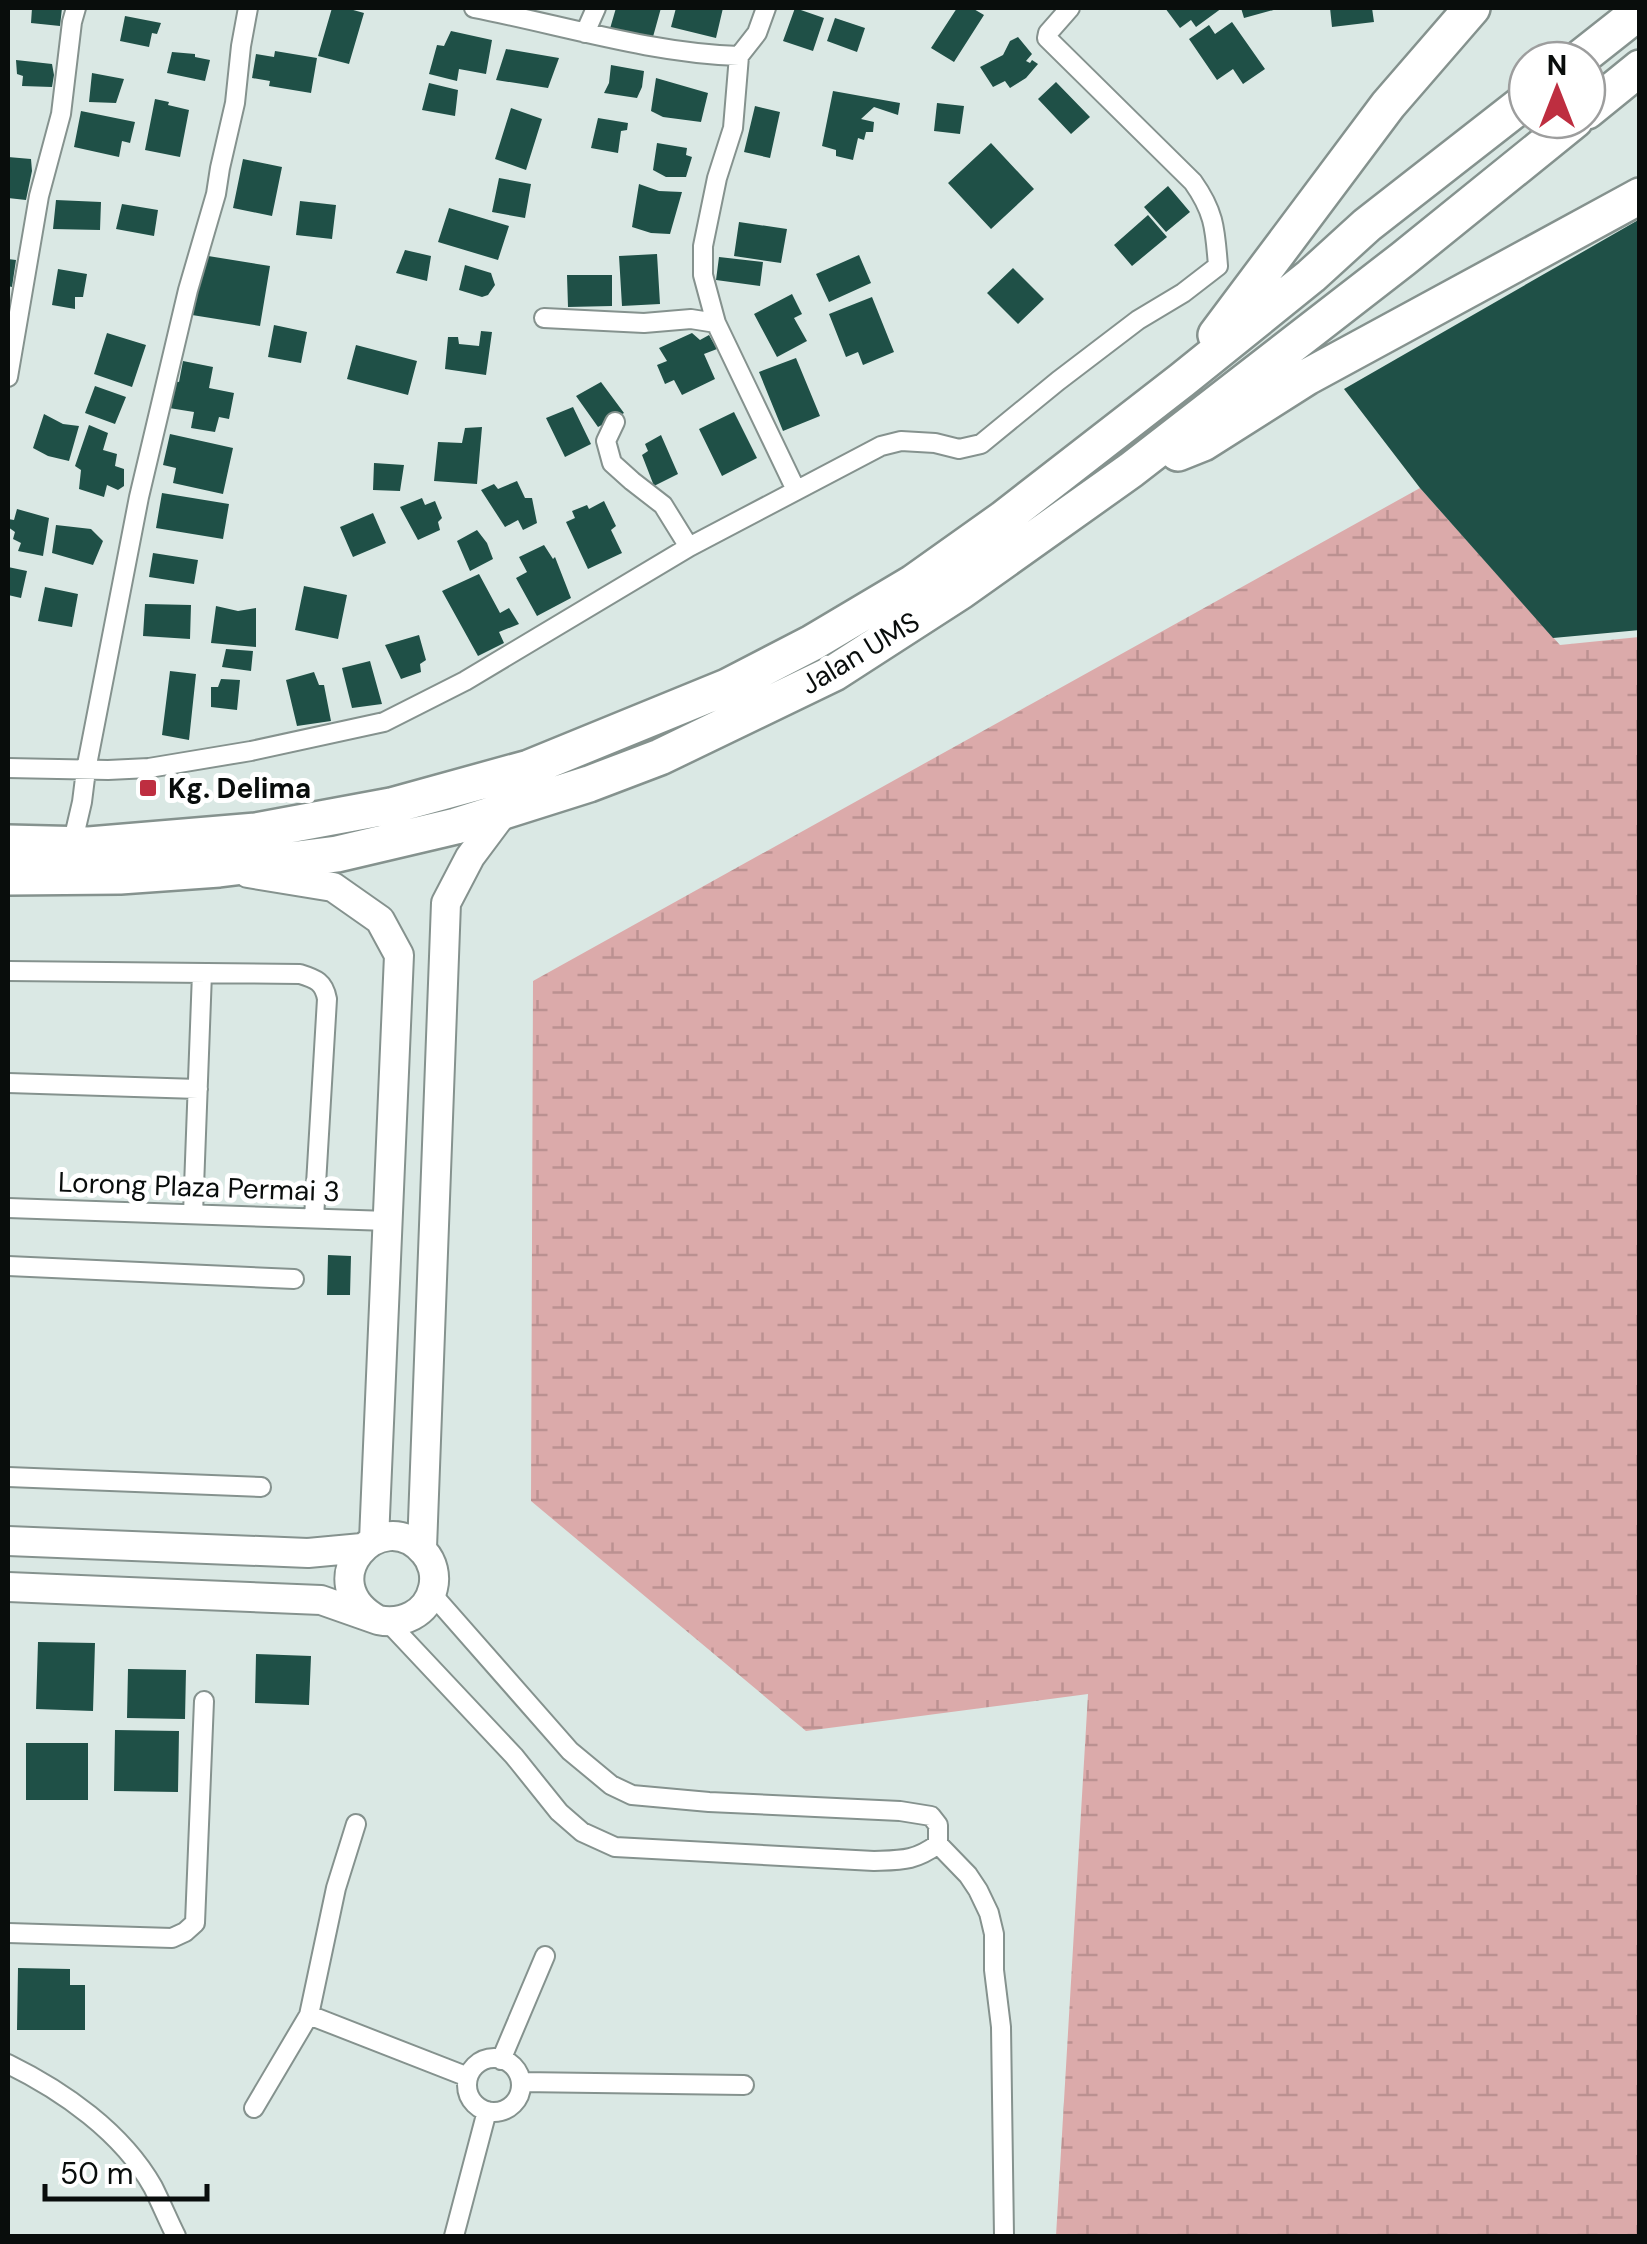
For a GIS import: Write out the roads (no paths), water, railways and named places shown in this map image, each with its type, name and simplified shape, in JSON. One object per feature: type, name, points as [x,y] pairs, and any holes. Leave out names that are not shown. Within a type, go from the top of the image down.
[{"type":"highway","points":[[1182,380],[1388,106],[1472,8]]},
{"type":"highway","points":[[1604,40],[1640,12]]},
{"type":"highway","points":[[1607,94],[1640,68]]},
{"type":"highway","name":"Jalan UMS","points":[[8,844],[72,845],[256,831],[392,806],[529,768],[727,687],[812,643],[913,583],[1003,520],[1507,116]]},
{"type":"highway","name":"Jalan UMS","points":[[8,876],[120,876],[219,869],[337,854],[456,826],[660,757],[834,673],[962,592],[1131,470],[1550,140]]},
{"type":"highway","points":[[1131,470],[1204,444],[1307,377],[1640,196]]},
{"type":"street","points":[[8,377],[39,196],[61,114],[76,8]]},
{"type":"street","points":[[72,845],[139,496],[188,290],[216,194],[235,103],[248,8]]},
{"type":"street","points":[[474,8],[585,34],[703,55],[740,56]]},
{"type":"street","points":[[585,34],[596,8]]},
{"type":"street","points":[[766,8],[757,34],[740,56],[733,128],[717,178],[703,246],[703,275],[716,322],[796,490]]},
{"type":"street","points":[[8,768],[149,768],[384,722],[465,681],[689,547],[882,446],[901,441],[959,449],[981,444],[1138,320],[1184,293],[1218,266],[1215,223],[1193,182],[1047,38],[1070,8]]},
{"type":"street","points":[[544,318],[716,322]]},
{"type":"street","points":[[615,422],[606,440],[612,463],[664,505],[689,547]]},
{"type":"street","points":[[422,1548],[446,903],[470,857],[506,810]]},
{"type":"street","points":[[219,869],[334,887],[380,920],[399,954],[388,1221],[368,1544],[353,1560],[349,1574],[355,1602],[365,1613],[383,1621],[514,1756],[559,1812],[582,1832],[615,1847],[905,1860],[938,1844]]},
{"type":"street","points":[[8,971],[300,974],[317,979],[326,990],[327,999],[314,1218]]},
{"type":"street","points":[[193,1214],[202,973]]},
{"type":"street","points":[[8,1083],[198,1089]]},
{"type":"street","name":"Lorong Plaza Permai 3","points":[[8,1208],[388,1221]]},
{"type":"street","points":[[8,1266],[294,1279]]},
{"type":"street","points":[[8,1478],[261,1487]]},
{"type":"street","points":[[8,1541],[308,1553],[368,1544],[386,1536],[412,1541],[422,1548],[434,1570],[432,1594],[426,1606],[402,1620],[383,1621],[321,1600],[8,1587]]},
{"type":"street","points":[[432,1594],[570,1750],[611,1785],[632,1795],[932,1816],[938,1825],[938,1844],[978,1890],[994,1934],[1001,2026],[1004,2236]]},
{"type":"street","points":[[8,1933],[172,1938],[196,1923],[204,1701]]},
{"type":"street","points":[[254,2108],[309,2015],[336,1888],[356,1824]]},
{"type":"street","points":[[501,2060],[544,1956]]},
{"type":"street","points":[[309,2015],[468,2077]]},
{"type":"street","points":[[493,2058],[501,2060],[514,2068],[521,2082],[520,2091],[511,2106],[487,2111],[479,2108],[468,2094],[468,2077],[478,2064],[493,2058]]},
{"type":"street","points":[[8,2064],[40,2080],[115,2139],[152,2185],[176,2236]]},
{"type":"street","points":[[521,2082],[744,2085]]},
{"type":"street","points":[[454,2236],[487,2111]]},
{"type":"place","name":"Kg. Delima","points":[[148,788]]}]
